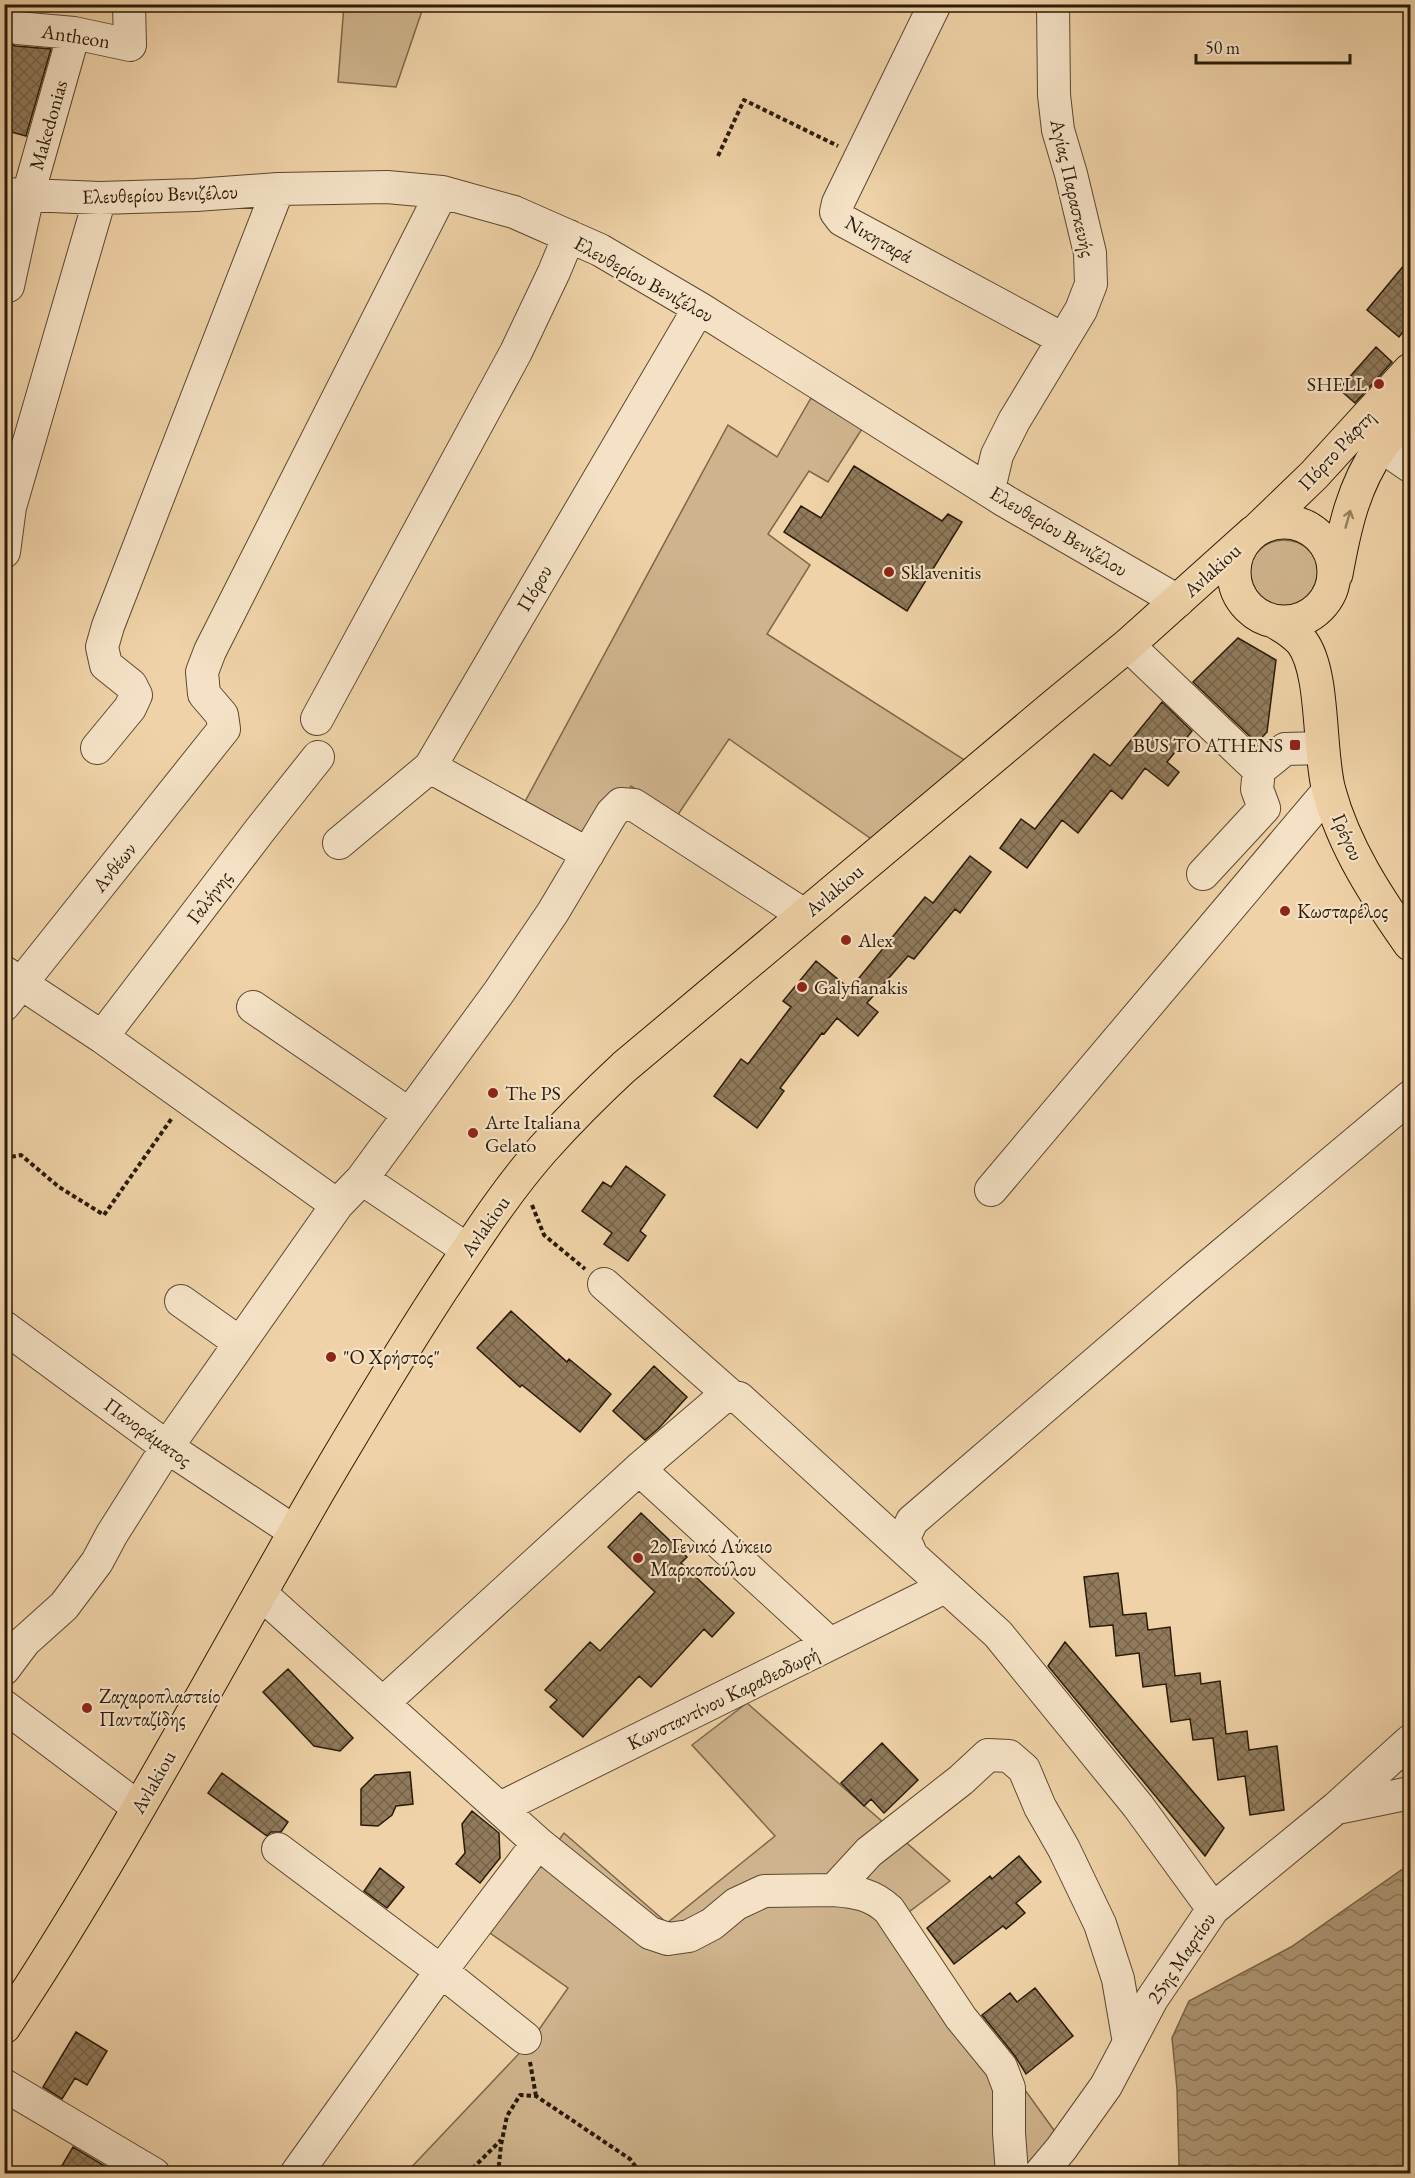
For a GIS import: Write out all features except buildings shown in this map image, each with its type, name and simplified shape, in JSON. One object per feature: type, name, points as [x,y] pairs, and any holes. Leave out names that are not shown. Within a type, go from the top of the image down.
[{"type":"main road","name":"Πόρτο Ράφτη","points":[[1253,533],[1314,475],[1410,370]]},
{"type":"main road","name":"Πόρτο Ράφτη","points":[[1333,585],[1350,509],[1364,475],[1381,446],[1410,414]]},
{"type":"main road","points":[[1289,521],[1304,525],[1317,533],[1327,544],[1333,557],[1333,585],[1321,608],[1308,617],[1293,623],[1277,622],[1260,617],[1246,606],[1237,590],[1234,572],[1237,554],[1253,533],[1275,522],[1289,521]]},
{"type":"main road","name":"Avlakiou","points":[[4,2027],[43,1968],[139,1808],[380,1384],[500,1202],[531,1164],[582,1107],[624,1066],[1128,645],[1253,533]]},
{"type":"main road","name":"Γρέγου","points":[[1321,732],[1322,648],[1333,585]]},
{"type":"main road","name":"Avlakiou","points":[[1178,601],[1207,592],[1222,593],[1235,597],[1246,606]]},
{"type":"main road","name":"Γρέγου","points":[[1277,622],[1291,632],[1306,648],[1314,669],[1329,790],[1344,835],[1378,898],[1410,944]]},
{"type":"street","name":"Antheon","points":[[16,28],[74,33],[129,45],[129,4]]},
{"type":"street","name":"Νικηταρά","points":[[935,4],[837,203],[836,212],[842,220],[1063,339]]},
{"type":"street","name":"Αγίας Παρασκευής","points":[[988,489],[997,455],[1014,421],[1080,310],[1091,284],[1090,253],[1058,130],[1053,95],[1053,4]]},
{"type":"street","name":"Makedonias","points":[[8,286],[16,194],[74,33]]},
{"type":"street","name":"Ελευθερίου Βενιζέλου","points":[[16,194],[100,198],[196,195],[278,189],[387,187],[442,192],[514,212],[600,250],[699,308],[988,489],[1178,601]]},
{"type":"street","points":[[97,748],[130,708],[136,695],[131,685],[106,665],[102,647],[108,626],[278,189]]},
{"type":"street","name":"Ανθέων","points":[[10,987],[224,729],[222,715],[204,694],[202,672],[210,651],[442,192]]},
{"type":"street","points":[[4,552],[10,507],[100,198]]},
{"type":"street","points":[[317,719],[516,352],[569,236]]},
{"type":"street","name":"Πόρου","points":[[339,843],[430,766],[699,308]]},
{"type":"street","points":[[1381,446],[1410,466]]},
{"type":"street","points":[[1128,645],[1259,770]]},
{"type":"street","points":[[1290,835],[1264,808],[1257,789],[1259,770],[1285,749],[1321,732]]},
{"type":"street","name":"Γαλήνης","points":[[102,1037],[318,757]]},
{"type":"street","points":[[430,766],[588,854]]},
{"type":"street","points":[[991,1190],[1329,790]]},
{"type":"street","points":[[4,1669],[25,1641],[64,1606],[97,1562],[167,1447],[337,1205],[362,1179],[499,992],[553,912],[612,813],[621,804],[634,805],[804,915]]},
{"type":"street","points":[[1203,874],[1264,808]]},
{"type":"street","points":[[10,987],[102,1037],[337,1205]]},
{"type":"street","points":[[253,1007],[409,1114]]},
{"type":"street","points":[[912,1556],[904,1538],[912,1521],[1193,1279],[1410,1097]]},
{"type":"street","points":[[362,1179],[468,1250]]},
{"type":"street","points":[[604,1284],[731,1396]]},
{"type":"street","points":[[182,1301],[240,1343]]},
{"type":"street","name":"Πανοράματος","points":[[10,1342],[295,1532]]},
{"type":"street","points":[[383,1703],[639,1469],[722,1398],[731,1396],[739,1398],[998,1634],[1138,1806],[1213,1910]]},
{"type":"street","points":[[639,1469],[830,1644]]},
{"type":"street","name":"Κωνσταντίνου Καραθεοδωρή","points":[[500,1808],[945,1587]]},
{"type":"street","points":[[260,1593],[538,1843],[650,1934],[668,1939],[689,1936],[712,1924],[736,1904],[764,1891],[861,1892],[879,1900],[889,1910],[961,2018],[1002,2067],[1010,2088],[1009,2133],[1012,2174]]},
{"type":"street","points":[[4,1706],[139,1808]]},
{"type":"street","points":[[1336,1808],[1409,1745]]},
{"type":"street","points":[[834,1890],[869,1852],[961,1780],[988,1755],[1009,1756],[1024,1769],[1040,1807],[1064,1849],[1100,1924],[1118,1979],[1129,2043]]},
{"type":"street","name":"25ης Μαρτίου","points":[[1040,2174],[1061,2150],[1106,2086],[1152,1999],[1213,1910],[1336,1808],[1410,1793]]},
{"type":"street","points":[[296,2174],[441,1971],[538,1843]]},
{"type":"street","points":[[278,1849],[441,1971],[525,2038]]},
{"type":"street","points":[[4,2085],[154,2174]]},
{"type":"path","points":[[718,156],[744,100],[860,157]]},
{"type":"path","points":[[4,1158],[21,1155],[59,1187],[104,1215],[187,1098]]},
{"type":"path","points":[[531,1164],[532,1207],[544,1235],[604,1284]]},
{"type":"path","points":[[525,2038],[536,2096]]},
{"type":"path","points":[[498,2174],[507,2116],[520,2095],[536,2096],[630,2159],[641,2174]]},
{"type":"path","points":[[467,2174],[502,2140]]},
{"type":"shaded area","points":[[344,5],[424,5],[396,87],[338,82]]},
{"type":"shaded area","points":[[811,398],[862,429],[828,482],[809,471],[768,534],[810,565],[767,634],[977,768],[880,845],[729,739],[677,816],[631,786],[597,851],[521,809],[728,425],[777,457]]},
{"type":"shaded area","points":[[1284,540],[1304,546],[1314,556],[1320,576],[1314,596],[1304,606],[1284,612],[1264,606],[1254,596],[1248,576],[1254,556],[1264,546]]},
{"type":"shaded area","points":[[747,1703],[950,1881],[901,1918],[1056,2133],[1019,2173],[653,2174],[650,2171],[647,2174],[405,2174],[531,2041],[568,1988],[490,1933],[564,1833],[667,1923],[775,1836],[692,1745]]},
{"type":"water","points":[[1410,1864],[1410,2173],[1176,2173],[1179,2165],[1177,2089],[1172,2038],[1189,2001],[1291,1947]]},
{"type":"place","name":"SHELL","points":[[1379,384]]},
{"type":"place","name":"Sklavenitis","points":[[889,572]]},
{"type":"place","name":"BUS TO ATHENS","points":[[1295,745]]},
{"type":"place","name":"Κωσταρέλος","points":[[1285,911]]},
{"type":"place","name":"Alex","points":[[846,940]]},
{"type":"place","name":"Galyfianakis","points":[[802,987]]},
{"type":"place","name":"The PS","points":[[493,1093]]},
{"type":"place","name":"Arte Italiana Gelato","points":[[473,1133]]},
{"type":"place","name":"\"Ο Χρήστος\"","points":[[331,1357]]},
{"type":"place","name":"2ο Γενικό Λύκειο Μαρκοπούλου","points":[[638,1558]]},
{"type":"place","name":"Ζαχαροπλαστείο Πανταζίδης","points":[[87,1708]]}]
